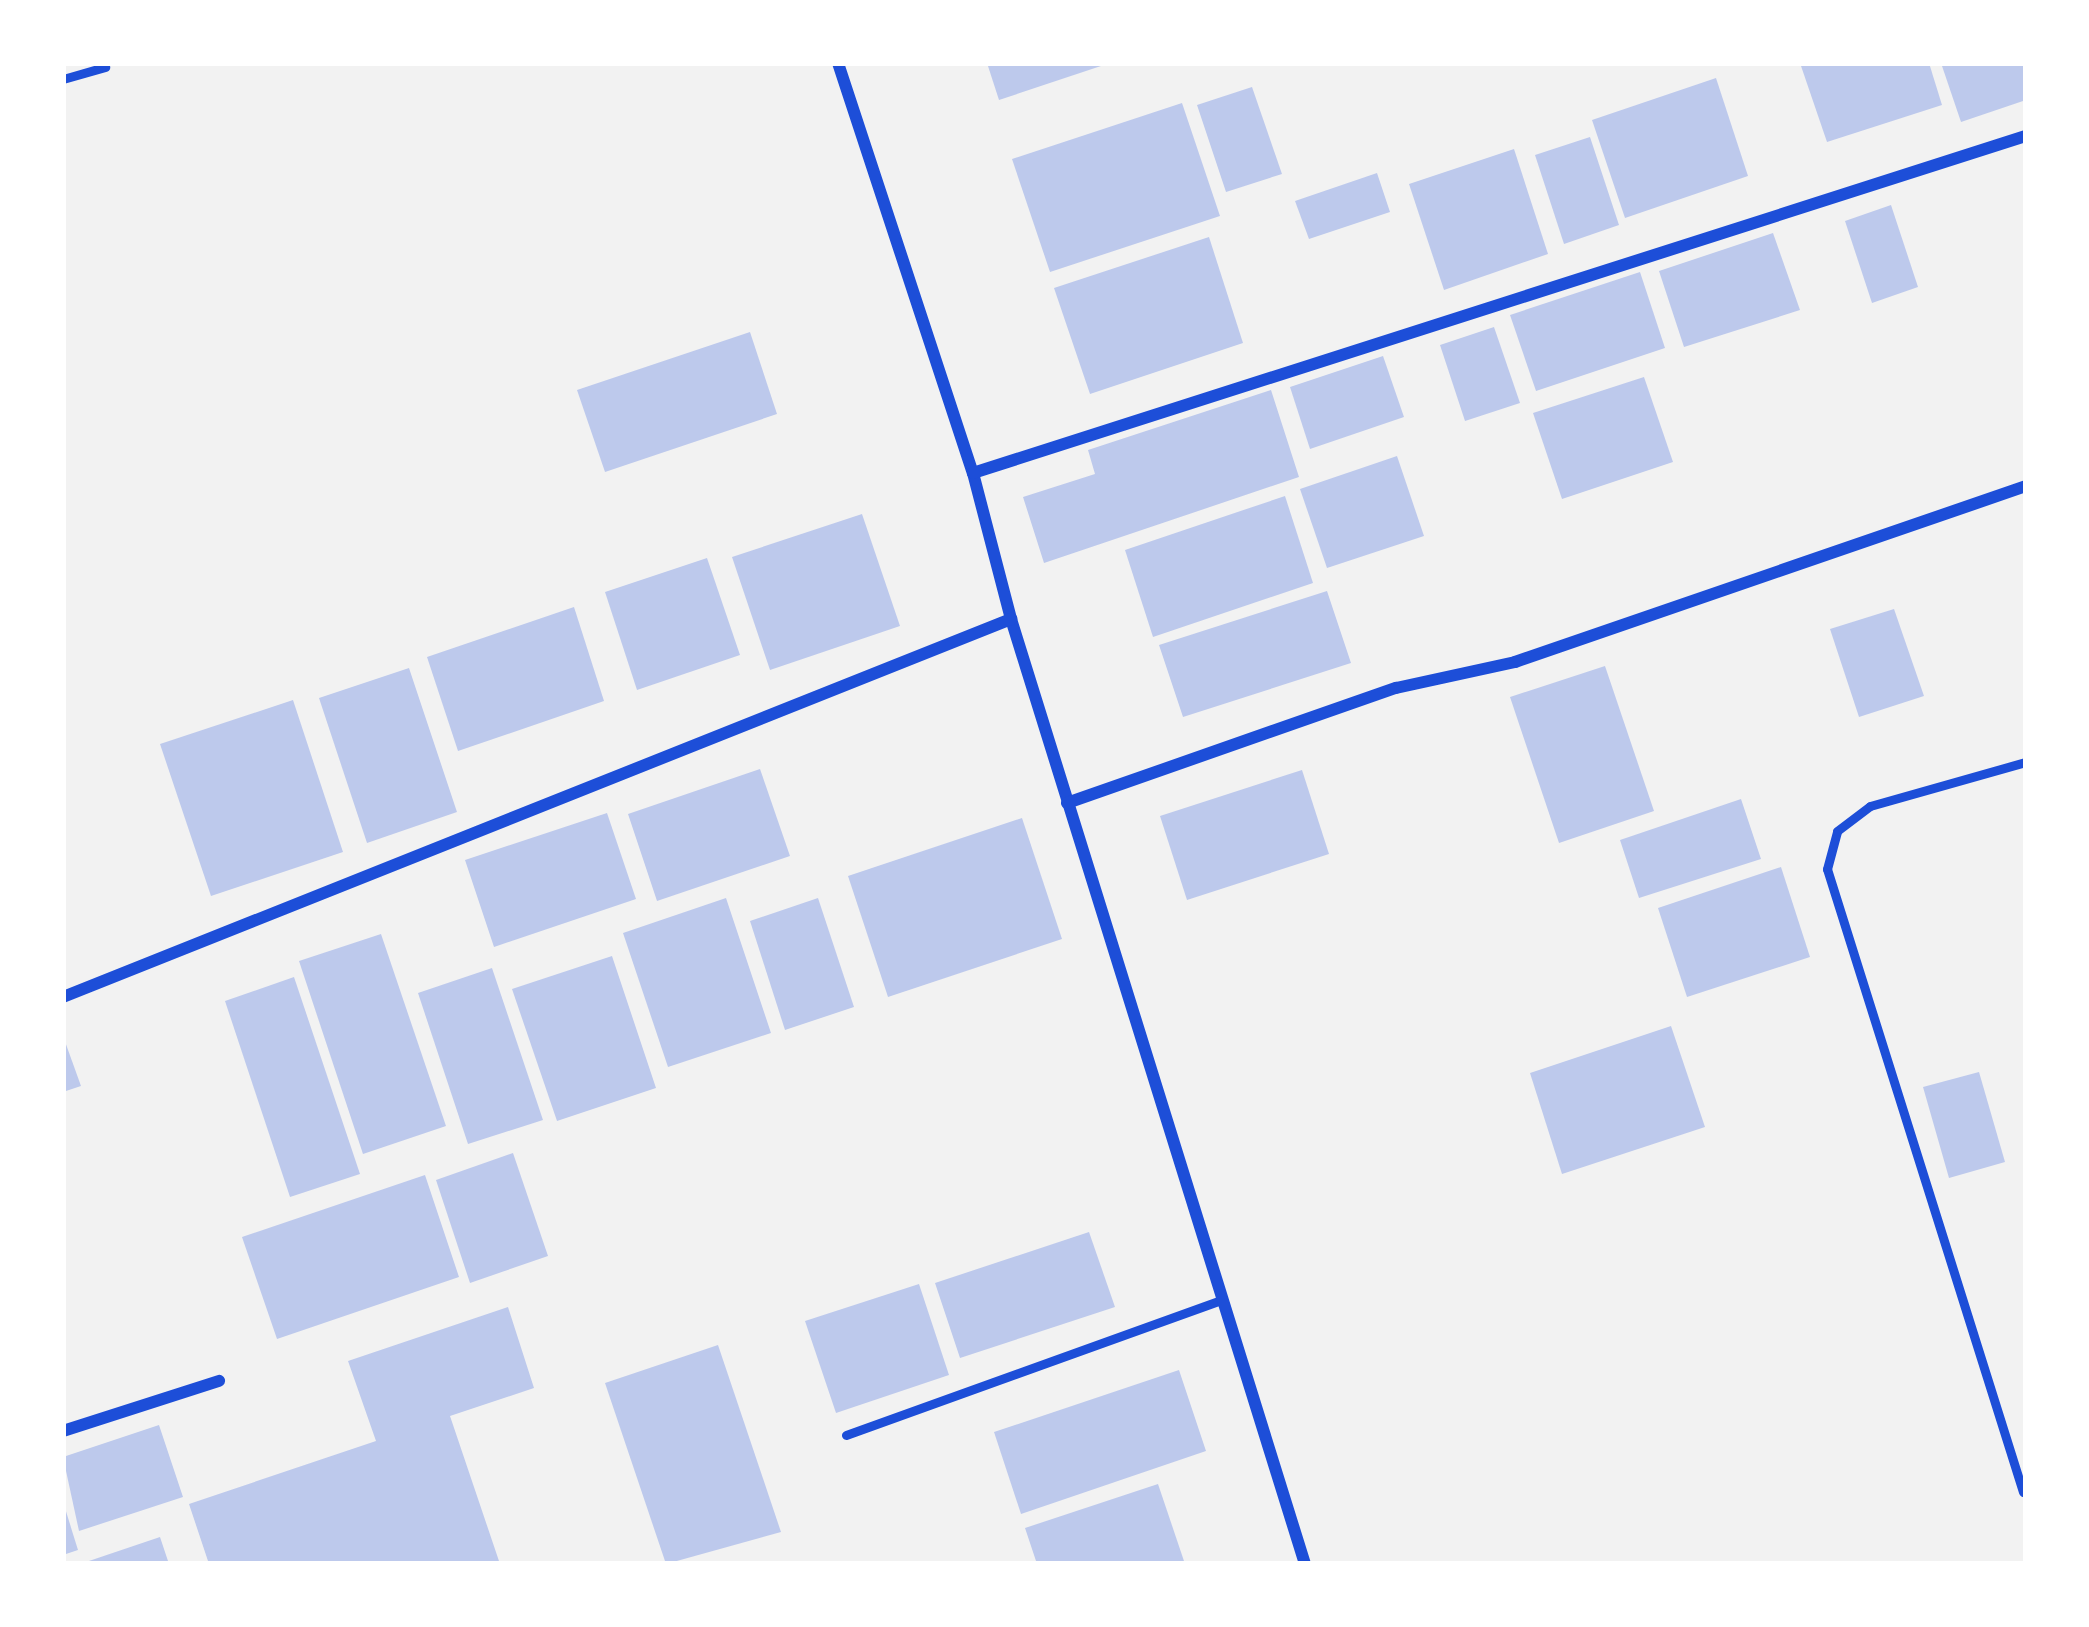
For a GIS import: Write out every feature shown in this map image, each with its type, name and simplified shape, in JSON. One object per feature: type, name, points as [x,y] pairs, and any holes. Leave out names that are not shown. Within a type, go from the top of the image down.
[{"type":"street","points":[[838,63],[973,473],[1011,619],[1305,1564]]},
{"type":"street","points":[[973,473],[2026,136]]},
{"type":"street","points":[[1067,803],[1396,688],[1516,662],[2026,485]]},
{"type":"street","points":[[63,997],[1011,619]]},
{"type":"street","points":[[63,1432],[219,1382]]},
{"type":"lane","points":[[63,79],[105,67]]},
{"type":"lane","points":[[2025,1495],[1827,868],[1838,831],[1870,806],[2026,762]]},
{"type":"lane","points":[[846,1435],[1220,1300]]},
{"type":"building","points":[[987,63],[1107,63],[1107,64],[999,100]]},
{"type":"building","points":[[1800,63],[1929,63],[1942,105],[1827,142]]},
{"type":"building","points":[[1941,63],[2026,63],[2026,100],[1961,122]]},
{"type":"building","points":[[1716,78],[1748,176],[1625,218],[1592,120]]},
{"type":"building","points":[[1252,87],[1282,174],[1226,192],[1197,105]]},
{"type":"building","points":[[1182,103],[1220,216],[1050,272],[1012,159]]},
{"type":"building","points":[[1590,137],[1619,225],[1564,244],[1535,155]]},
{"type":"building","points":[[1514,149],[1548,254],[1444,290],[1409,184]]},
{"type":"building","points":[[1377,173],[1390,212],[1309,239],[1295,201]]},
{"type":"building","points":[[1891,205],[1918,287],[1872,303],[1845,221]]},
{"type":"building","points":[[1773,233],[1800,310],[1684,347],[1659,271]]},
{"type":"building","points":[[1209,237],[1243,343],[1090,394],[1054,288]]},
{"type":"building","points":[[1640,272],[1665,348],[1536,391],[1510,315]]},
{"type":"building","points":[[1494,327],[1520,403],[1465,421],[1440,345]]},
{"type":"building","points":[[750,332],[777,414],[605,472],[577,390]]},
{"type":"building","points":[[1383,356],[1404,417],[1310,449],[1290,387]]},
{"type":"building","points":[[1644,377],[1673,462],[1562,499],[1533,413]]},
{"type":"building","points":[[1271,390],[1299,477],[1044,563],[1023,497],[1095,474],[1088,450]]},
{"type":"building","points":[[1397,456],[1424,536],[1327,568],[1300,489]]},
{"type":"building","points":[[1285,496],[1313,583],[1153,637],[1125,550]]},
{"type":"building","points":[[862,514],[900,626],[770,670],[732,557]]},
{"type":"building","points":[[707,558],[740,655],[637,690],[605,592]]},
{"type":"building","points":[[1327,591],[1351,663],[1183,717],[1159,645]]},
{"type":"building","points":[[574,607],[604,701],[458,751],[427,657]]},
{"type":"building","points":[[1894,609],[1924,696],[1859,717],[1830,629]]},
{"type":"building","points":[[1605,666],[1654,811],[1559,843],[1510,697]]},
{"type":"building","points":[[409,668],[457,812],[367,843],[319,698]]},
{"type":"building","points":[[293,700],[343,852],[211,896],[160,744]]},
{"type":"building","points":[[760,769],[790,856],[657,901],[628,814]]},
{"type":"building","points":[[1302,770],[1329,854],[1187,900],[1160,816]]},
{"type":"building","points":[[1741,799],[1761,859],[1639,898],[1620,840]]},
{"type":"building","points":[[607,813],[636,899],[494,947],[465,860]]},
{"type":"building","points":[[1022,818],[1062,939],[888,997],[848,876]]},
{"type":"building","points":[[1781,867],[1810,957],[1687,997],[1658,908]]},
{"type":"building","points":[[726,898],[771,1033],[668,1067],[623,933]]},
{"type":"building","points":[[818,898],[854,1007],[785,1030],[750,921]]},
{"type":"building","points":[[381,934],[446,1126],[363,1154],[299,961]]},
{"type":"building","points":[[612,956],[656,1088],[557,1121],[512,989]]},
{"type":"building","points":[[492,968],[543,1120],[468,1144],[418,993]]},
{"type":"building","points":[[294,977],[360,1174],[290,1197],[225,1001]]},
{"type":"building","points":[[1671,1026],[1705,1127],[1562,1174],[1530,1073]]},
{"type":"building","points":[[63,1036],[81,1086],[63,1092]]},
{"type":"building","points":[[1979,1072],[2005,1162],[1949,1178],[1923,1087]]},
{"type":"building","points":[[513,1153],[548,1256],[470,1283],[436,1180]]},
{"type":"building","points":[[425,1175],[459,1277],[277,1339],[242,1237]]},
{"type":"building","points":[[1089,1232],[1115,1307],[960,1358],[935,1283]]},
{"type":"building","points":[[919,1284],[949,1375],[836,1413],[805,1321]]},
{"type":"building","points":[[508,1307],[534,1388],[450,1416],[500,1564],[209,1564],[189,1504],[376,1441],[348,1361]]},
{"type":"building","points":[[718,1345],[781,1532],[666,1564],[605,1383]]},
{"type":"building","points":[[1179,1370],[1206,1451],[1021,1514],[994,1432]]},
{"type":"building","points":[[159,1425],[183,1497],[79,1531],[63,1457]]},
{"type":"building","points":[[1158,1484],[1185,1564],[1037,1564],[1025,1528]]},
{"type":"building","points":[[63,1506],[78,1550],[63,1555]]},
{"type":"building","points":[[160,1537],[169,1564],[83,1564],[83,1563]]}]
